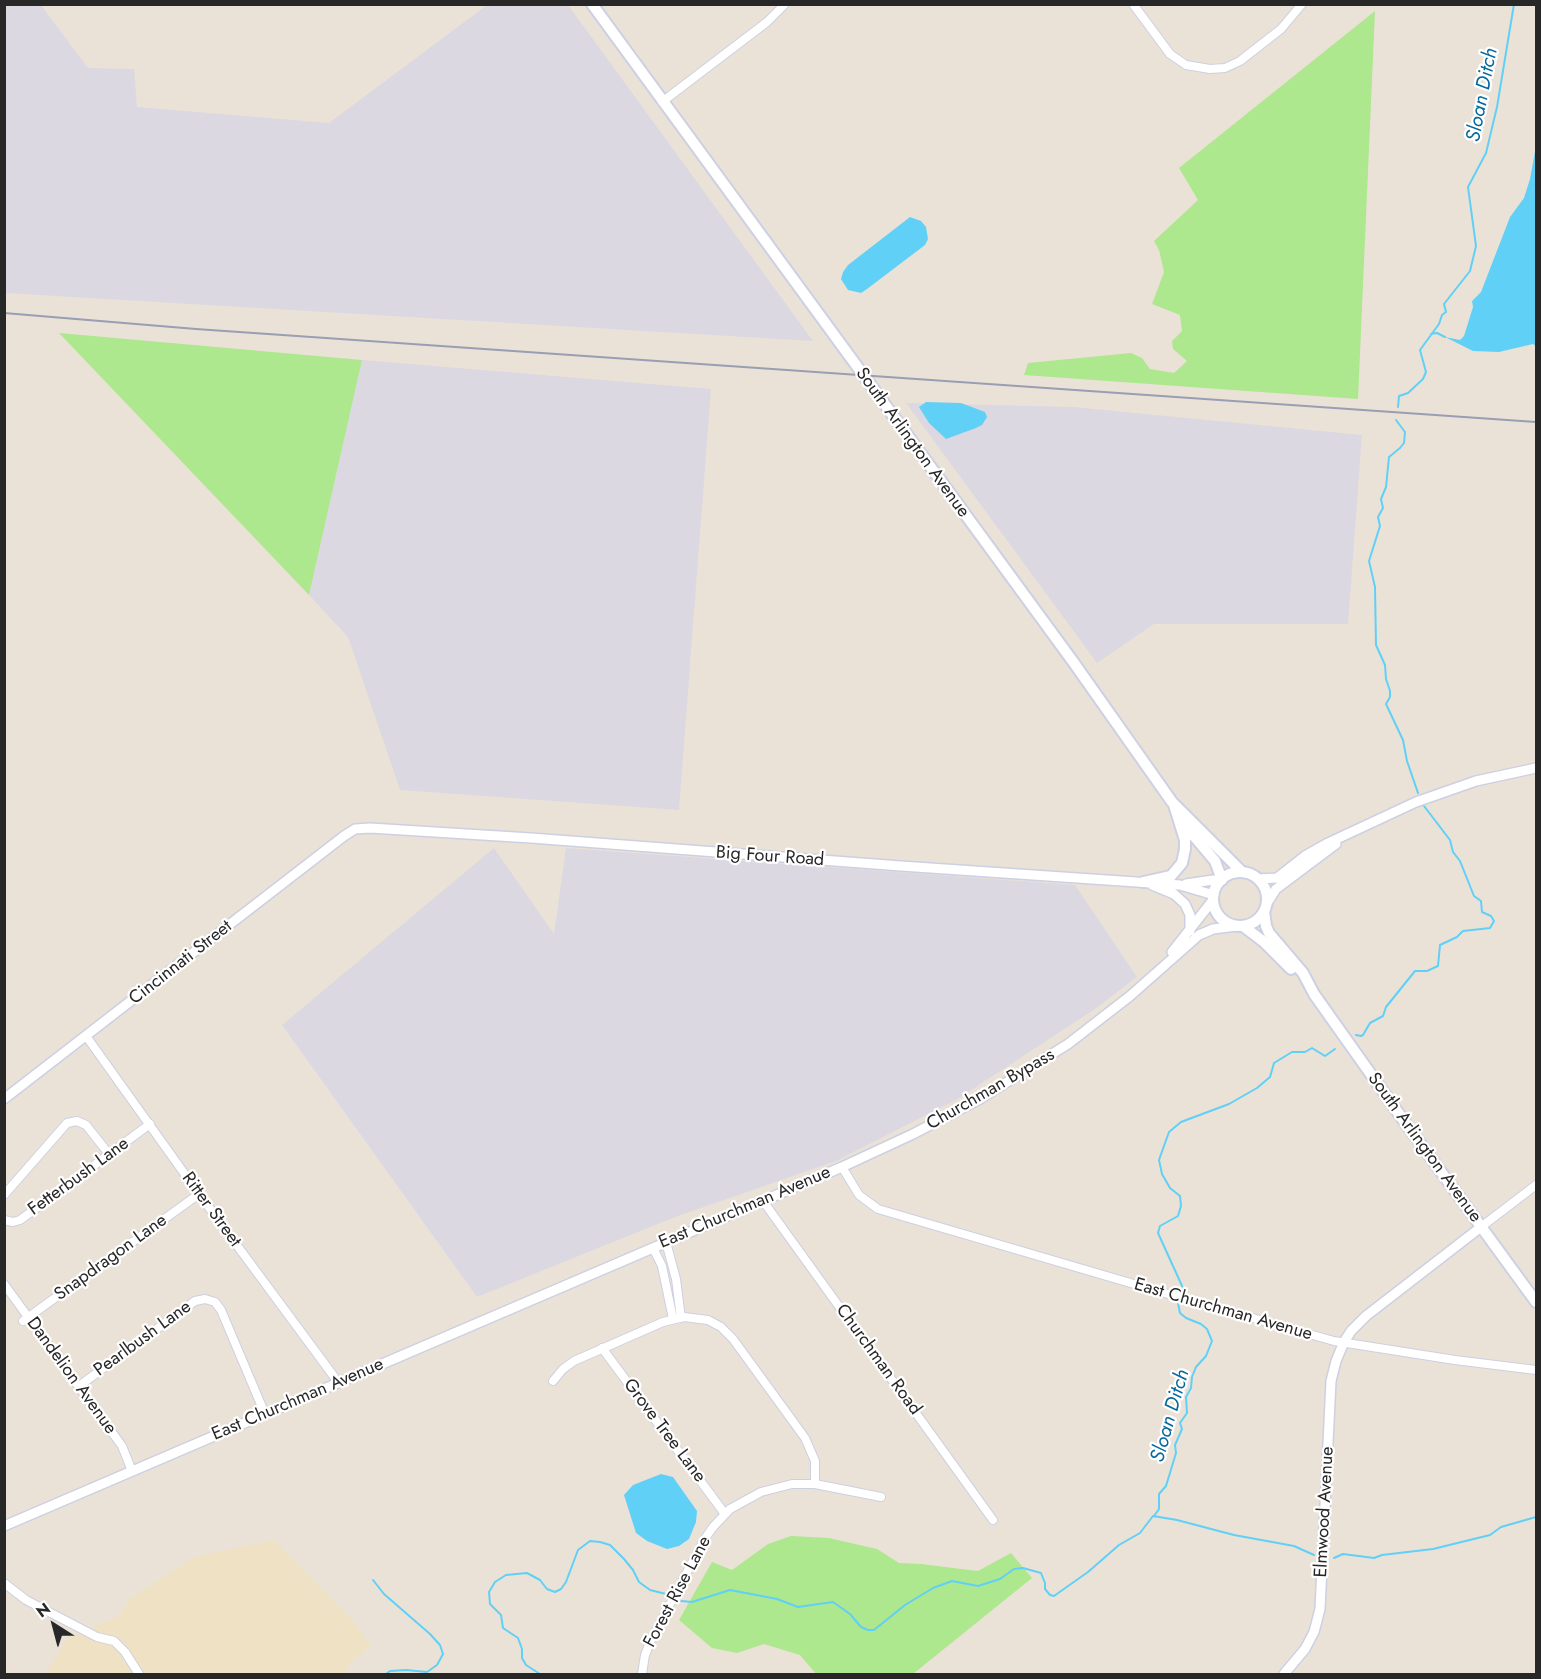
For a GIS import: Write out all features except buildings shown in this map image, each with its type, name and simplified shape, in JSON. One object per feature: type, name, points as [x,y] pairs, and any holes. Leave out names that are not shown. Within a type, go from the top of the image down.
[{"type":"main road","name":"South Arlington Avenue","points":[[592,4],[1074,663],[1172,802],[1242,872]]},
{"type":"main road","points":[[1144,882],[1167,878],[1182,863],[1185,840],[1172,802]]},
{"type":"main road","points":[[1178,818],[1215,861],[1221,880]]},
{"type":"main road","points":[[1242,872],[1258,879],[1265,890],[1265,907],[1255,921],[1239,926],[1222,920],[1214,907],[1213,897],[1221,880],[1231,874],[1242,872]]},
{"type":"main road","name":"South Arlington Avenue","points":[[1265,907],[1266,926],[1269,933],[1303,973],[1314,994],[1536,1302]]},
{"type":"main road","name":"South Arlington Avenue","points":[[1239,926],[1264,942],[1314,994]]},
{"type":"street","points":[[662,102],[767,22],[785,4]]},
{"type":"street","points":[[1137,6],[1166,49],[1179,60],[1201,69],[1225,68],[1240,61],[1281,29],[1302,4]]},
{"type":"street","points":[[1258,879],[1276,878],[1317,849],[1402,807],[1451,788],[1536,768]]},
{"type":"street","name":"Big Four Road","points":[[359,829],[531,838],[890,866],[1180,885],[1221,880]]},
{"type":"street","name":"Cincinnati Street","points":[[4,1099],[334,843],[359,829]]},
{"type":"street","points":[[1265,907],[1276,890],[1348,835]]},
{"type":"street","points":[[1144,882],[1174,894],[1185,903],[1191,915],[1190,931]]},
{"type":"street","name":"Big Four Road","points":[[1180,885],[1213,897]]},
{"type":"street","name":"Churchman Bypass","points":[[1130,996],[1190,931],[1213,897]]},
{"type":"street","name":"Churchman Bypass","points":[[842,1167],[947,1118],[1012,1080],[1068,1044],[1130,996],[1199,935],[1213,929],[1239,926]]},
{"type":"street","name":"Ritter Street","points":[[86,1036],[338,1382]]},
{"type":"street","points":[[4,1195],[67,1123],[77,1121],[86,1125],[109,1154]]},
{"type":"street","name":"Fetterbush Lane","points":[[4,1220],[13,1222],[20,1220],[150,1124]]},
{"type":"street","name":"East Churchman Avenue","points":[[4,1526],[842,1167],[859,1195],[866,1203],[878,1209],[1168,1294],[1344,1342],[1536,1370]]},
{"type":"street","points":[[1481,1227],[1536,1185]]},
{"type":"street","name":"Snapdragon Lane","points":[[26,1319],[199,1194]]},
{"type":"street","name":"Churchman Road","points":[[763,1201],[993,1520]]},
{"type":"street","name":"Elmwood Avenue","points":[[1284,1674],[1305,1649],[1314,1632],[1320,1609],[1331,1382],[1344,1342],[1356,1325],[1366,1316],[1481,1227]]},
{"type":"street","points":[[666,1242],[676,1280],[677,1318]]},
{"type":"street","points":[[653,1248],[662,1266],[677,1318]]},
{"type":"street","name":"Dandelion Avenue","points":[[4,1284],[26,1319],[79,1386],[122,1446],[132,1471]]},
{"type":"street","name":"Pearlbush Lane","points":[[79,1386],[195,1301],[210,1300],[215,1302],[221,1310],[265,1414]]},
{"type":"street","points":[[553,1381],[574,1361],[602,1348],[677,1318],[704,1319],[720,1327],[733,1339],[811,1448],[816,1466],[815,1485]]},
{"type":"street","name":"Grove Tree Lane","points":[[602,1348],[725,1514]]},
{"type":"street","name":"Forest Rise Lane","points":[[642,1674],[645,1655],[651,1640],[704,1540],[725,1514],[741,1502],[761,1492],[792,1484],[815,1485],[881,1497]]},
{"type":"street","points":[[4,1583],[26,1600],[97,1637],[114,1641],[125,1652],[139,1674]]},
{"type":"shaded area","points":[[4,5],[41,5],[88,68],[134,69],[137,107],[329,123],[487,5],[568,5],[813,341],[5,293]]},
{"type":"shaded area","points":[[362,360],[711,389],[679,810],[400,790],[348,637],[309,595]]},
{"type":"shaded area","points":[[906,403],[1074,407],[1362,435],[1348,624],[1154,624],[1097,663]]},
{"type":"shaded area","points":[[494,848],[554,934],[566,848],[1075,885],[1137,977],[1095,1009],[956,1100],[836,1161],[675,1217],[477,1297],[282,1025]]},
{"type":"shaded area","points":[[274,1540],[351,1619],[371,1645],[349,1664],[344,1674],[46,1674],[67,1638],[119,1616],[130,1598],[195,1557]]},
{"type":"green space","points":[[1375,11],[1358,399],[1024,375],[1028,363],[1131,353],[1142,358],[1150,369],[1174,373],[1187,361],[1173,349],[1172,341],[1182,331],[1180,315],[1152,304],[1164,272],[1159,250],[1154,241],[1198,200],[1179,168]]},
{"type":"green space","points":[[59,333],[362,360],[309,595]]},
{"type":"green space","points":[[791,1536],[829,1538],[877,1549],[899,1563],[978,1571],[1011,1553],[1032,1578],[913,1674],[816,1674],[800,1655],[764,1644],[737,1653],[712,1648],[679,1620],[712,1562],[732,1570],[768,1544]]},
{"type":"water","points":[[1536,146],[1536,346],[1533,344],[1499,352],[1473,351],[1445,337],[1460,340],[1464,336],[1473,307],[1472,301],[1481,292],[1510,217],[1524,198]]},
{"type":"water","points":[[910,217],[921,221],[926,227],[928,239],[925,245],[861,293],[848,290],[841,279],[848,265]]},
{"type":"water","points":[[926,402],[961,403],[985,412],[987,417],[982,425],[946,439],[929,423],[919,407]]},
{"type":"water","points":[[661,1474],[673,1477],[697,1511],[696,1522],[689,1539],[679,1546],[667,1549],[647,1541],[636,1533],[624,1495],[633,1485]]},
{"type":"waterway","name":"Sloan Ditch","points":[[1398,407],[1399,396],[1408,393],[1423,379],[1426,372],[1420,350],[1446,312],[1444,304],[1470,271],[1476,246],[1468,187],[1486,153],[1497,107],[1514,4]]},
{"type":"waterway","points":[[1431,334],[1437,333],[1445,337]]},
{"type":"waterway","name":"Sloan Ditch","points":[[1396,420],[1405,432],[1404,443],[1389,457],[1386,487],[1381,499],[1383,508],[1378,517],[1380,526],[1369,561],[1375,587],[1376,645],[1385,665],[1390,691],[1386,704],[1403,740],[1407,761],[1418,793]]},
{"type":"waterway","name":"Sloan Ditch","points":[[1356,1035],[1363,1035],[1370,1023],[1383,1016],[1386,1007],[1415,971],[1427,971],[1438,966],[1440,945],[1457,937],[1463,931],[1490,928],[1494,921],[1491,916],[1482,912],[1481,901],[1474,896],[1460,861],[1453,852],[1450,840],[1424,806]]},
{"type":"waterway","name":"Sloan Ditch","points":[[1182,1292],[1183,1288],[1158,1233],[1160,1226],[1178,1216],[1181,1206],[1180,1196],[1170,1188],[1162,1174],[1159,1160],[1169,1132],[1181,1122],[1229,1104],[1257,1088],[1270,1077],[1274,1063],[1292,1052],[1305,1052],[1312,1048],[1325,1056],[1335,1049]]},
{"type":"waterway","name":"Sloan Ditch","points":[[1154,1516],[1159,1509],[1159,1494],[1166,1486],[1176,1453],[1175,1445],[1182,1429],[1180,1423],[1187,1413],[1186,1397],[1191,1388],[1192,1377],[1196,1367],[1206,1356],[1212,1341],[1207,1329],[1180,1313],[1178,1303]]},
{"type":"waterway","points":[[681,1601],[692,1602],[730,1590],[777,1599],[798,1607],[833,1602],[850,1614],[861,1627],[874,1630],[905,1605],[933,1588],[952,1581],[978,1586],[1000,1579],[1014,1569],[1023,1568],[1041,1573],[1045,1589],[1054,1596],[1088,1572],[1119,1545],[1140,1533],[1153,1516],[1294,1546],[1314,1555]]},
{"type":"waterway","points":[[1334,1558],[1343,1554],[1374,1558],[1433,1549],[1490,1535],[1501,1527],[1536,1517]]},
{"type":"waterway","points":[[540,1674],[526,1665],[522,1658],[518,1638],[503,1628],[501,1615],[490,1604],[489,1592],[495,1582],[506,1575],[527,1573],[540,1580],[547,1589],[555,1592],[561,1589],[566,1582],[578,1550],[590,1541],[600,1542],[610,1545],[624,1559],[639,1582],[650,1590],[666,1594]]},
{"type":"waterway","points":[[373,1580],[384,1594],[430,1634],[440,1645],[443,1654],[437,1665],[427,1672],[406,1670],[390,1671],[386,1674]]},
{"type":"railway","points":[[4,313],[196,329],[1536,422]]}]
